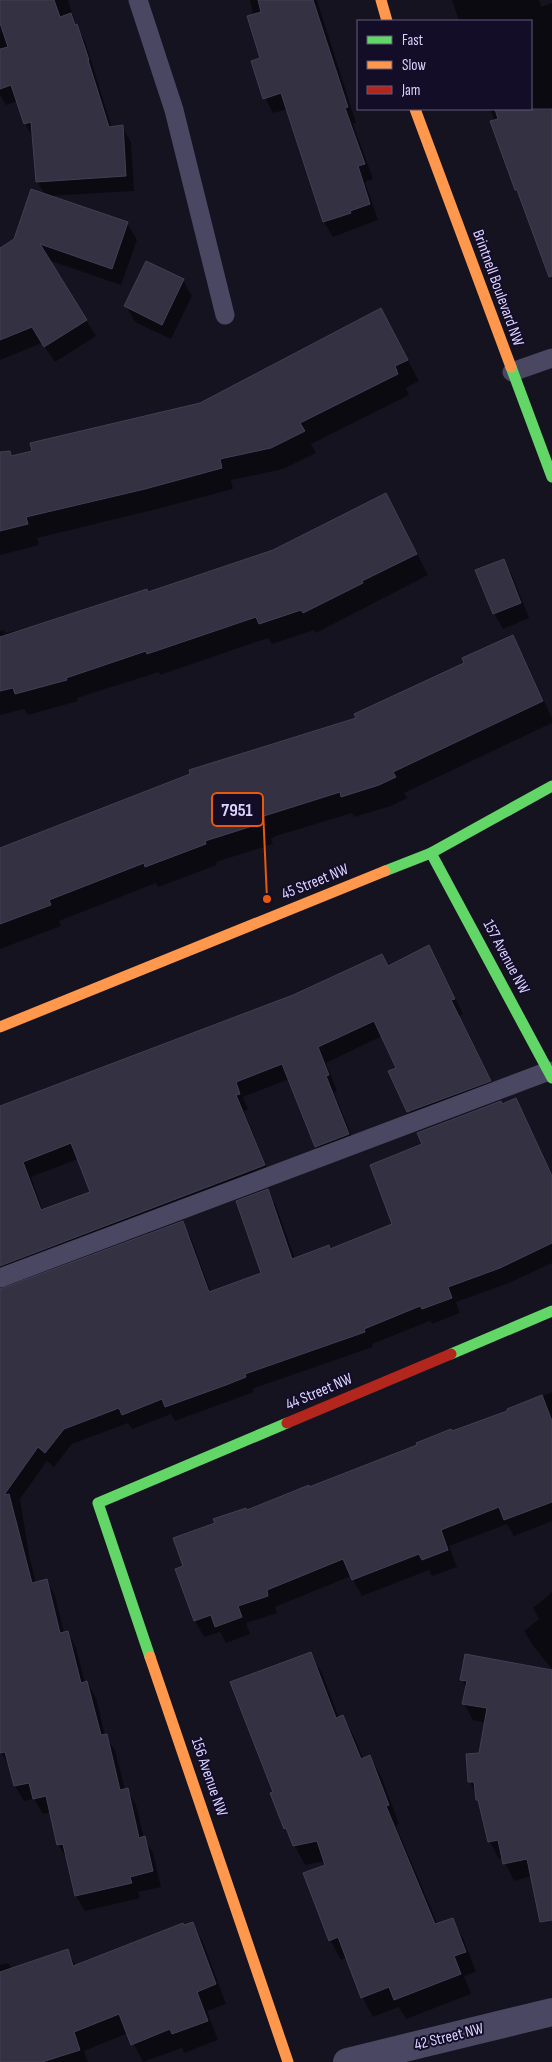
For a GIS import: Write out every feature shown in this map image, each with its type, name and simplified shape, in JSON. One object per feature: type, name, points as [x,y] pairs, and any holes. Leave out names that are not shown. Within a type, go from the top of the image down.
[{"type":"street","points":[[381,0],[387,20]]},
{"type":"street","name":"Brintnell Boulevard NW","points":[[416,110],[552,477]]},
{"type":"street","name":"45 Street NW","points":[[0,1027],[431,853],[552,786]]},
{"type":"street","name":"157 Avenue NW","points":[[431,853],[550,1074]]},
{"type":"street","name":"44 Street NW","points":[[98,1503],[552,1311]]},
{"type":"street","name":"156 Avenue NW","points":[[98,1503],[288,2062]]},
{"type":"street","name":"42 Street NW","points":[[347,2062],[552,2012]]},
{"type":"lane","points":[[138,0],[174,110],[224,315]]},
{"type":"lane","points":[[512,372],[552,358]]},
{"type":"lane","points":[[0,1278],[550,1074]]},
{"type":"building","points":[[0,0],[54,0],[60,17],[71,13],[75,25],[77,24],[89,60],[109,127],[123,125],[126,176],[36,182],[31,122],[24,124],[11,85],[0,89],[0,49],[8,47],[0,23]]},
{"type":"building","points":[[258,0],[313,0],[348,107],[345,108],[365,164],[358,166],[370,204],[350,211],[351,213],[323,222],[281,93],[263,99],[251,61],[260,58],[247,16],[261,12]]},
{"type":"building","points":[[552,109],[552,276],[549,277],[490,121],[498,119],[495,110]]},
{"type":"building","points":[[31,189],[128,222],[112,269],[40,244],[87,320],[44,347],[32,327],[0,340],[0,248],[14,239]]},
{"type":"building","points":[[146,261],[184,279],[162,325],[124,306]]},
{"type":"building","points":[[381,308],[408,360],[395,366],[398,374],[300,423],[305,431],[271,448],[220,459],[222,468],[145,489],[26,517],[28,524],[0,531],[0,452],[10,451],[11,456],[32,451],[30,443],[200,403]]},
{"type":"building","points":[[386,493],[417,554],[362,581],[363,583],[303,613],[301,610],[259,624],[256,617],[147,654],[146,651],[66,678],[67,680],[15,694],[13,688],[0,691],[0,637],[147,589],[148,592],[273,550]]},
{"type":"building","points":[[504,559],[521,603],[493,614],[475,570]]},
{"type":"building","points":[[513,635],[543,701],[393,772],[396,777],[379,785],[341,797],[340,792],[264,816],[260,818],[262,823],[205,841],[206,844],[145,867],[144,863],[49,900],[51,905],[0,924],[0,848],[190,774],[189,770],[356,718],[354,714],[464,663],[462,658]]},
{"type":"building","points":[[429,945],[455,999],[451,1000],[491,1081],[407,1112],[388,1071],[396,1068],[374,1021],[318,1047],[329,1075],[326,1076],[349,1134],[315,1147],[282,1064],[236,1082],[240,1094],[236,1095],[265,1165],[0,1266],[0,1106],[293,995],[382,954],[388,966]],"holes":[[[71,1143],[90,1192],[41,1210],[23,1162]]]},
{"type":"building","points":[[516,1098],[552,1176],[552,1243],[500,1268],[448,1287],[452,1298],[422,1309],[420,1306],[364,1329],[365,1332],[245,1374],[246,1377],[226,1385],[165,1407],[162,1399],[122,1415],[119,1408],[64,1429],[45,1453],[38,1447],[4,1495],[9,1494],[32,1583],[47,1579],[60,1633],[68,1631],[81,1683],[87,1681],[101,1735],[107,1734],[120,1790],[128,1788],[139,1838],[145,1836],[153,1871],[130,1877],[132,1883],[75,1896],[63,1844],[57,1845],[46,1796],[33,1799],[29,1783],[14,1786],[5,1752],[0,1753],[0,1289],[183,1221],[209,1292],[261,1273],[236,1201],[268,1189],[292,1259],[329,1245],[330,1249],[392,1224],[370,1165],[422,1144],[417,1133],[501,1101],[502,1104]]},
{"type":"building","points":[[542,1395],[552,1421],[552,1502],[504,1520],[499,1507],[441,1530],[448,1550],[422,1560],[419,1554],[352,1580],[343,1559],[267,1590],[268,1596],[238,1606],[242,1617],[215,1627],[211,1615],[194,1621],[175,1569],[183,1566],[173,1538],[215,1523],[213,1519],[246,1508],[247,1510],[309,1485],[309,1487],[417,1445],[416,1443],[451,1429],[452,1431],[507,1411],[507,1409]]},
{"type":"building","points":[[311,1652],[336,1718],[343,1715],[361,1759],[370,1755],[389,1805],[386,1806],[435,1924],[453,1918],[466,1952],[454,1956],[461,1974],[394,2000],[389,1987],[361,1998],[338,1937],[329,1941],[303,1873],[325,1865],[317,1841],[293,1846],[270,1793],[273,1792],[230,1682]]},
{"type":"building","points":[[465,1654],[552,1670],[552,1920],[540,1922],[527,1859],[503,1864],[498,1840],[488,1842],[478,1800],[476,1800],[474,1782],[468,1782],[466,1754],[479,1753],[487,1708],[462,1704],[467,1681],[460,1680]]},
{"type":"building","points":[[193,1922],[216,1984],[197,1992],[208,2021],[172,2034],[170,2029],[131,2045],[119,2014],[74,2032],[80,2050],[42,2062],[0,2062],[0,1972],[68,1949],[73,1966],[183,1923],[184,1925]]},
{"type":"traffic: fast","points":[[511,367],[552,477]]},
{"type":"traffic: fast","points":[[385,871],[431,853],[552,786]]},
{"type":"traffic: fast","points":[[431,853],[552,1078]]},
{"type":"traffic: fast","points":[[451,1354],[552,1311]]},
{"type":"traffic: fast","points":[[150,1657],[98,1503],[287,1423]]},
{"type":"traffic: slow","points":[[381,0],[387,20]]},
{"type":"traffic: slow","points":[[415,110],[511,367]]},
{"type":"traffic: slow","points":[[0,1027],[385,871]]},
{"type":"traffic: slow","points":[[150,1657],[288,2062]]},
{"type":"traffic: jam","points":[[287,1423],[451,1354]]},
{"type":"place","name":"7951","points":[[267,899]]}]
